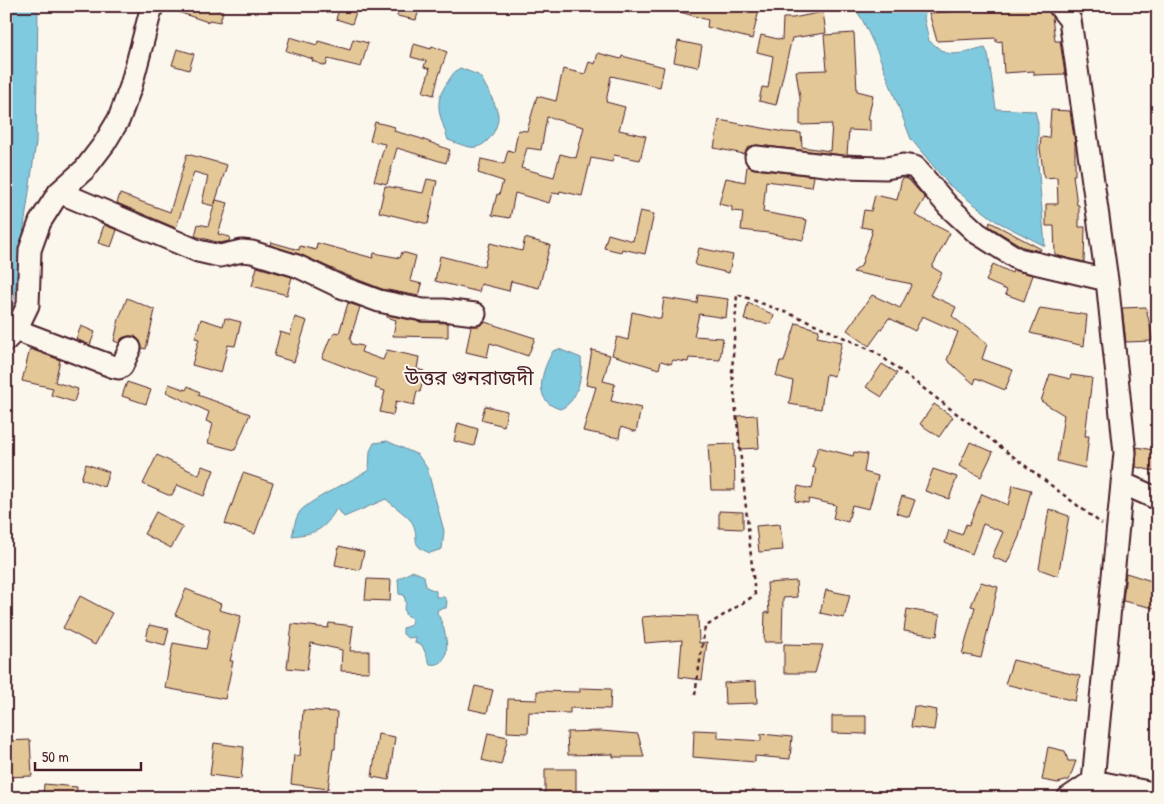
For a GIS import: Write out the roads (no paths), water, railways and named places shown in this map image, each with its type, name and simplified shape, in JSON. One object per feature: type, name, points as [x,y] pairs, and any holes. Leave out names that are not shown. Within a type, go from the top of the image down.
[{"type":"street","points":[[130,348],[122,366],[119,368],[11,335],[28,304],[30,250],[40,222],[59,192],[85,169],[104,144],[119,119],[131,86],[152,6]]},
{"type":"street","points":[[1058,6],[1070,20],[1107,280],[1125,453],[1093,781]]},
{"type":"street","points":[[756,157],[842,167],[886,168],[903,165],[915,167],[948,206],[976,233],[1018,259],[1107,280]]},
{"type":"street","points":[[59,192],[198,251],[220,256],[242,251],[252,252],[297,266],[341,287],[379,301],[422,310],[443,310],[475,314]]},
{"type":"street","points":[[1122,483],[1158,499]]},
{"type":"street","points":[[1068,798],[1093,781],[1158,794]]},
{"type":"water","points":[[6,6],[38,6],[36,142],[12,312],[6,318]]},
{"type":"water","points":[[853,6],[927,6],[924,18],[929,41],[942,51],[958,54],[985,48],[988,54],[996,109],[1035,111],[1038,123],[1038,163],[1045,246],[996,221],[949,185],[911,139],[878,53],[862,19]]},
{"type":"water","points":[[460,68],[478,75],[482,79],[497,110],[498,121],[494,132],[486,142],[476,147],[448,140],[439,111],[442,91],[452,75]]},
{"type":"water","points":[[559,349],[581,358],[578,387],[571,401],[560,409],[551,405],[545,399],[542,392],[545,367],[553,351]]},
{"type":"water","points":[[387,441],[418,455],[427,468],[444,531],[442,549],[430,553],[419,547],[411,521],[386,499],[344,517],[337,508],[324,526],[314,532],[292,536],[296,518],[303,508],[369,470],[370,451],[374,443]]},
{"type":"water","points":[[413,571],[424,576],[426,587],[436,591],[436,597],[444,597],[447,601],[446,608],[438,609],[437,613],[443,626],[447,644],[444,660],[438,664],[430,664],[422,645],[415,643],[416,637],[408,638],[403,634],[403,628],[411,625],[412,618],[405,614],[404,608],[406,604],[404,595],[399,594],[398,579]]},
{"type":"district","name":"উত্তর গুনরাজদী","points":[[469,378]]}]
